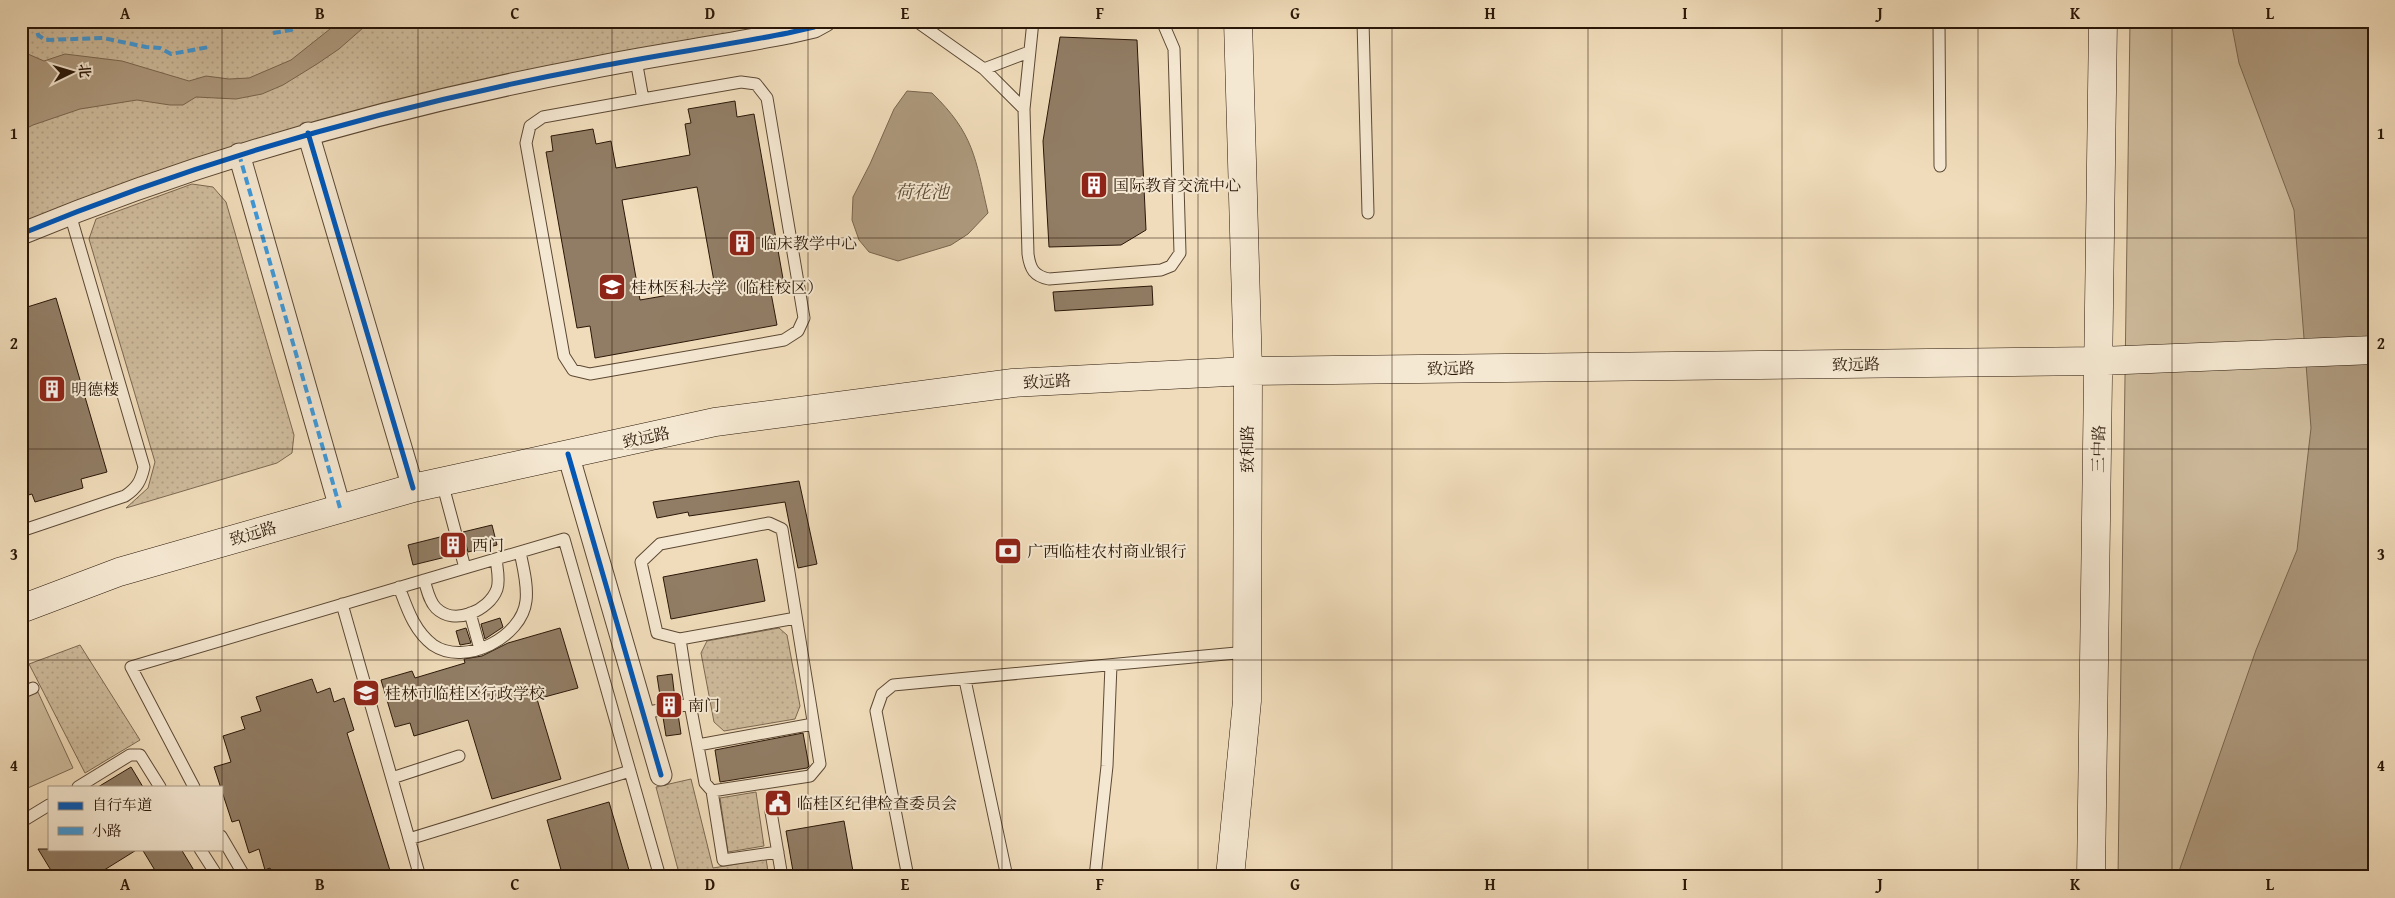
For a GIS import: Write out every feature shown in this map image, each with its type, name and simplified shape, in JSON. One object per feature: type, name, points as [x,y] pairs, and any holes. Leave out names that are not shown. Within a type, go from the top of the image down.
[{"type":"main road","name":"致和路","points":[[1230,877],[1247,701],[1248,371],[1238,21]]},
{"type":"main road","name":"三中路","points":[[2091,877],[2100,361],[2103,21]]},
{"type":"main road","name":"致远路","points":[[21,609],[120,572],[413,488],[715,422],[1013,383],[1248,371],[2100,361],[2374,350]]},
{"type":"street","points":[[21,234],[70,214],[239,154],[308,133],[463,95],[636,60],[788,33],[814,27],[825,21]]},
{"type":"street","points":[[308,133],[413,488]]},
{"type":"street","points":[[239,154],[340,508]]},
{"type":"street","points":[[568,454],[661,775]]},
{"type":"lane","points":[[916,21],[984,69],[1024,109]]},
{"type":"lane","points":[[1033,21],[1024,109],[1028,254],[1029,262],[1035,274],[1049,279],[1161,270],[1171,266],[1178,257],[1181,249],[1174,49],[1162,21]]},
{"type":"lane","points":[[1363,21],[1368,213]]},
{"type":"lane","points":[[1939,21],[1940,166]]},
{"type":"lane","points":[[984,69],[1030,52]]},
{"type":"lane","points":[[636,60],[643,99]]},
{"type":"lane","points":[[740,82],[756,84],[767,98],[804,318],[798,331],[784,340],[590,374],[573,370],[564,356],[526,143],[530,126],[543,117],[643,99],[740,82]]},
{"type":"lane","points":[[21,531],[124,496],[135,489],[141,480],[144,467],[70,214]]},
{"type":"lane","points":[[442,482],[465,568]]},
{"type":"lane","points":[[712,792],[810,776],[820,764],[782,529],[769,523],[660,544],[641,562],[657,633],[680,639],[796,618]]},
{"type":"lane","points":[[193,786],[131,667],[564,539],[660,877]]},
{"type":"lane","points":[[398,587],[415,625],[433,645],[454,651],[467,652],[480,649],[498,640],[511,629],[522,615],[526,601],[526,583],[520,552]]},
{"type":"lane","points":[[424,580],[431,600],[437,609],[451,615],[470,613],[488,604],[497,590],[499,579],[496,559]]},
{"type":"lane","points":[[342,604],[420,877]]},
{"type":"lane","points":[[470,613],[480,649]]},
{"type":"lane","points":[[680,639],[705,783],[712,792],[722,860],[778,852]]},
{"type":"lane","points":[[908,877],[876,711],[878,700],[882,694],[894,685],[965,680],[1247,652]]},
{"type":"lane","points":[[1095,877],[1107,766],[1111,665]]},
{"type":"lane","points":[[965,680],[1007,877]]},
{"type":"lane","points":[[21,693],[33,688]]},
{"type":"lane","points":[[644,713],[690,704]]},
{"type":"lane","points":[[698,745],[813,724]]},
{"type":"lane","points":[[80,786],[130,755],[140,755],[159,786]]},
{"type":"lane","points":[[392,778],[459,756]]},
{"type":"lane","points":[[409,839],[630,771]]},
{"type":"lane","points":[[21,822],[48,806]]},
{"type":"lane","points":[[771,812],[782,877]]},
{"type":"lane","points":[[222,838],[245,877]]},
{"type":"lane","points":[[201,850],[218,877]]},
{"type":"shaded area","points":[[21,21],[825,21],[463,95],[21,234]]},
{"type":"shaded area","points":[[2130,21],[2374,21],[2374,877],[2118,877]]},
{"type":"shaded area","points":[[192,184],[213,187],[226,202],[294,435],[292,453],[277,463],[126,508],[148,488],[155,462],[89,239],[96,219]]},
{"type":"shaded area","points":[[779,628],[787,635],[800,706],[795,719],[724,731],[714,722],[701,653],[707,641]]},
{"type":"shaded area","points":[[80,645],[140,740],[85,773],[29,664]]},
{"type":"shaded area","points":[[37,690],[73,768],[21,791],[21,697]]},
{"type":"shaded area","points":[[691,779],[713,868],[766,859],[769,877],[680,877],[656,787]]},
{"type":"shaded area","points":[[756,792],[764,846],[728,852],[720,798]]},
{"type":"water","points":[[340,21],[371,21],[339,49],[317,64],[283,85],[262,94],[236,99],[196,97],[183,105],[137,100],[80,109],[21,131],[21,51],[44,61],[65,54],[122,61],[189,81],[206,76],[229,79],[249,78],[291,60]]},
{"type":"water","points":[[2231,21],[2374,21],[2374,877],[2177,877],[2256,650],[2297,550],[2311,428],[2294,210],[2239,63]]},
{"type":"water","name":"荷花池","points":[[907,91],[932,93],[957,121],[965,134],[976,161],[988,213],[968,234],[951,245],[898,261],[869,252],[859,240],[852,220],[853,197],[894,109]]},
{"type":"building","name":"国际教育交流中心","points":[[1060,37],[1137,40],[1146,230],[1121,245],[1049,247],[1043,141]]},
{"type":"building","name":"临床教学中心","points":[[735,101],[737,117],[754,114],[785,290],[771,293],[777,325],[595,358],[590,326],[577,328],[546,152],[553,151],[551,136],[593,129],[596,144],[611,141],[616,168],[690,155],[685,124],[691,123],[688,109]],"holes":[[[697,187],[715,287],[640,300],[622,200]]]},
{"type":"building","points":[[1152,286],[1153,305],[1055,311],[1053,292]]},
{"type":"building","name":"明德楼","points":[[56,298],[107,472],[81,479],[83,488],[35,502],[32,494],[21,497],[21,309]]},
{"type":"building","points":[[799,481],[817,564],[798,568],[785,502],[689,516],[688,512],[657,518],[653,502]]},
{"type":"building","points":[[492,525],[497,545],[468,552],[463,532]]},
{"type":"building","points":[[448,535],[454,555],[413,565],[408,545]]},
{"type":"building","points":[[757,559],[765,601],[671,619],[663,577]]},
{"type":"building","points":[[500,618],[503,627],[485,639],[481,624]]},
{"type":"building","points":[[466,628],[471,643],[460,645],[456,631]]},
{"type":"building","points":[[560,628],[578,688],[537,699],[561,779],[492,799],[468,720],[414,736],[410,723],[395,727],[381,680],[412,671],[415,678],[465,663],[464,659],[482,656],[508,643]]},
{"type":"building","points":[[672,674],[675,699],[661,702],[657,676]]},
{"type":"building","points":[[312,679],[317,693],[330,688],[334,702],[344,698],[354,730],[347,733],[392,877],[273,877],[270,868],[265,870],[259,849],[249,853],[239,820],[232,822],[222,786],[220,786],[214,767],[231,762],[223,736],[245,729],[241,717],[261,711],[256,697]]},
{"type":"building","points":[[678,714],[681,734],[666,736],[663,717]]},
{"type":"building","points":[[803,733],[809,766],[807,768],[720,782],[715,750]]},
{"type":"building","points":[[131,767],[142,786],[100,786]]},
{"type":"building","points":[[609,802],[631,877],[563,877],[547,820]]},
{"type":"building","points":[[844,821],[854,877],[794,877],[786,831]]},
{"type":"building","points":[[38,849],[136,850],[93,877],[55,877]]},
{"type":"building","points":[[143,850],[182,850],[198,877],[159,877]]},
{"type":"marked path","points":[[36,21],[38,35],[45,40],[103,38],[160,48],[171,54],[209,47]]},
{"type":"marked path","points":[[273,33],[291,30],[305,21]]},
{"type":"marked path","points":[[239,154],[340,508]]},
{"type":"cycle path","points":[[21,234],[160,181],[302,136],[373,117],[446,99],[615,63],[788,33],[814,27],[825,21]]},
{"type":"cycle path","points":[[308,133],[413,488]]},
{"type":"cycle path","points":[[568,454],[661,775]]},
{"type":"place","name":"国际教育交流中心","points":[[1094,185]]},
{"type":"place","name":"临床教学中心","points":[[742,243]]},
{"type":"place","name":"桂林医科大学（临桂校区）","points":[[612,287]]},
{"type":"place","name":"明德楼","points":[[52,389]]},
{"type":"place","name":"西门","points":[[453,545]]},
{"type":"place","name":"广西临桂农村商业银行","points":[[1008,551]]},
{"type":"place","name":"桂林市临桂区行政学校","points":[[366,693]]},
{"type":"place","name":"南门","points":[[669,705]]},
{"type":"place","name":"临桂区纪律检查委员会","points":[[778,803]]}]
